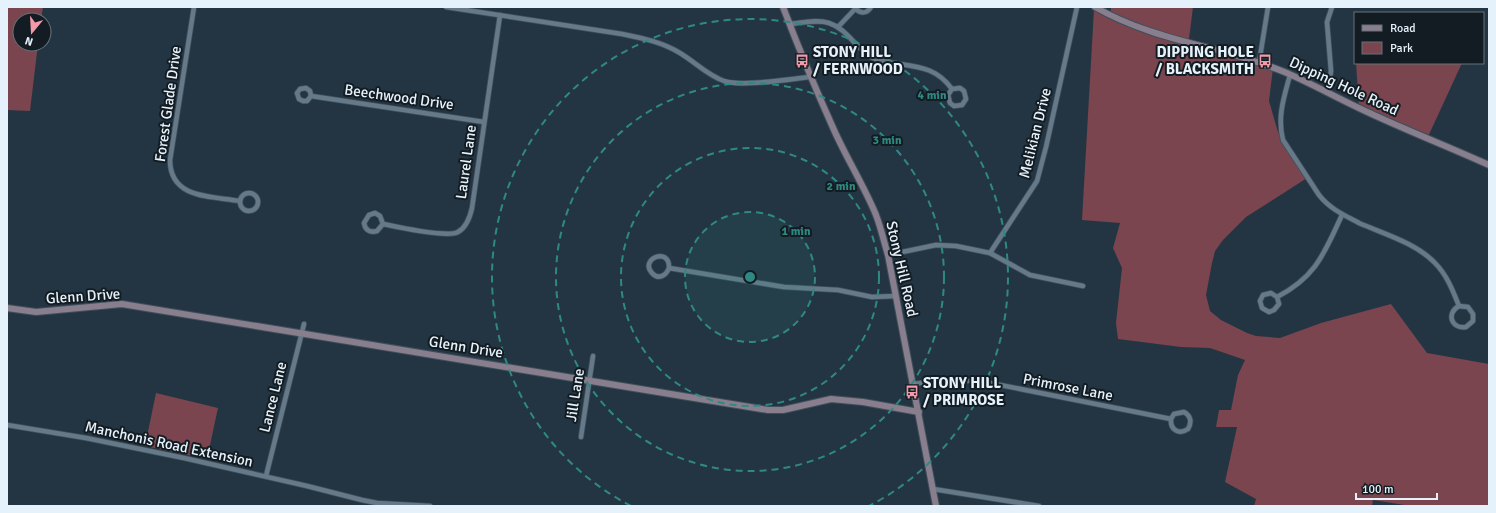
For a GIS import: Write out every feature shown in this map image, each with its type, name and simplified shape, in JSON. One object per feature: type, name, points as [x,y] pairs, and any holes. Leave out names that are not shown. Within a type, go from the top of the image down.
[{"type":"main road","name":"Stony Hill Road","points":[[783,7],[810,77],[835,132],[866,191],[876,216],[888,256],[936,506]]},
{"type":"main road","name":"Dipping Hole Road","points":[[1096,7],[1118,19],[1150,32],[1196,46],[1234,55],[1290,75],[1385,120],[1489,165]]},
{"type":"main road","name":"Glenn Drive","points":[[7,308],[36,312],[122,304],[768,410],[790,408],[831,399],[863,402],[919,412]]},
{"type":"street","name":"Forest Glade Drive","points":[[194,7],[170,160],[172,176],[179,185],[188,192],[240,201]]},
{"type":"street","points":[[446,7],[648,39],[669,47],[705,72],[726,81],[740,83],[810,77]]},
{"type":"street","points":[[838,27],[855,8],[859,12],[865,12],[871,7]]},
{"type":"street","name":"Melikian Drive","points":[[990,253],[1037,182],[1077,7]]},
{"type":"street","points":[[1259,63],[1268,7]]},
{"type":"street","points":[[1325,91],[1331,71],[1327,22],[1332,7]]},
{"type":"street","name":"Laurel Lane","points":[[383,224],[448,234],[454,234],[463,229],[470,216],[472,208],[500,15]]},
{"type":"street","points":[[790,24],[818,22],[829,23],[838,27],[866,53],[874,58],[928,69],[941,77],[952,89]]},
{"type":"street","points":[[1290,75],[1280,119],[1282,140],[1319,196],[1331,208],[1342,215],[1408,245],[1428,256],[1436,263],[1446,277],[1459,306]]},
{"type":"street","points":[[960,88],[964,91],[966,99],[962,105],[954,106],[950,103],[948,95],[952,89],[960,88]]},
{"type":"street","name":"Beechwood Drive","points":[[311,96],[484,122]]},
{"type":"street","name":"Laurel Lane","points":[[375,213],[380,216],[383,224],[380,230],[374,232],[366,228],[364,223],[369,215],[375,213]]},
{"type":"street","points":[[1277,297],[1296,286],[1316,265],[1342,215]]},
{"type":"street","points":[[888,256],[945,244],[990,253],[1030,275],[1083,286]]},
{"type":"street","points":[[660,256],[668,262],[669,268],[666,274],[659,277],[650,272],[649,265],[654,257],[660,256]]},
{"type":"street","points":[[669,268],[788,288],[838,290],[872,297],[896,296]]},
{"type":"street","points":[[1271,293],[1277,297],[1279,304],[1274,310],[1269,312],[1262,308],[1260,301],[1264,295],[1271,293]]},
{"type":"street","points":[[1459,306],[1468,307],[1472,312],[1473,321],[1466,327],[1458,327],[1452,320],[1453,310],[1459,306]]},
{"type":"street","name":"Lance Lane","points":[[266,476],[304,324]]},
{"type":"street","name":"Jill Lane","points":[[580,437],[593,356]]},
{"type":"street","name":"Primrose Lane","points":[[913,384],[945,380],[985,382],[1171,419]]},
{"type":"street","name":"Primrose Lane","points":[[1177,412],[1184,412],[1190,419],[1190,426],[1185,431],[1176,431],[1171,426],[1171,419],[1177,412]]},
{"type":"street","name":"Manchonis Road Extension","points":[[7,425],[95,440],[184,458],[377,503],[430,506]]},
{"type":"street","points":[[933,489],[1039,506]]},
{"type":"green space","points":[[7,7],[43,7],[42,12],[12,12],[12,52],[37,52],[30,111],[7,110]]},
{"type":"green space","points":[[1111,7],[1193,7],[1189,39],[1228,49],[1273,68],[1269,101],[1278,132],[1307,178],[1246,217],[1223,240],[1215,251],[1206,295],[1210,311],[1221,320],[1247,333],[1256,336],[1280,338],[1321,323],[1391,304],[1427,353],[1489,364],[1489,506],[1411,506],[1373,500],[1372,506],[1254,506],[1256,499],[1225,482],[1237,427],[1216,427],[1219,410],[1231,410],[1238,375],[1245,360],[1210,348],[1181,347],[1118,339],[1116,323],[1122,268],[1113,248],[1120,223],[1082,220],[1094,9],[1111,15]]},
{"type":"green space","points":[[1356,64],[1462,64],[1426,141],[1359,107]]},
{"type":"green space","points":[[156,393],[218,408],[207,459],[145,446]]},
{"type":"place","name":"STONY HILL / FERNWOOD","points":[[802,61]]},
{"type":"place","name":"DIPPING HOLE / BLACKSMITH","points":[[1265,61]]},
{"type":"place","name":"STONY HILL / PRIMROSE","points":[[912,392]]}]
